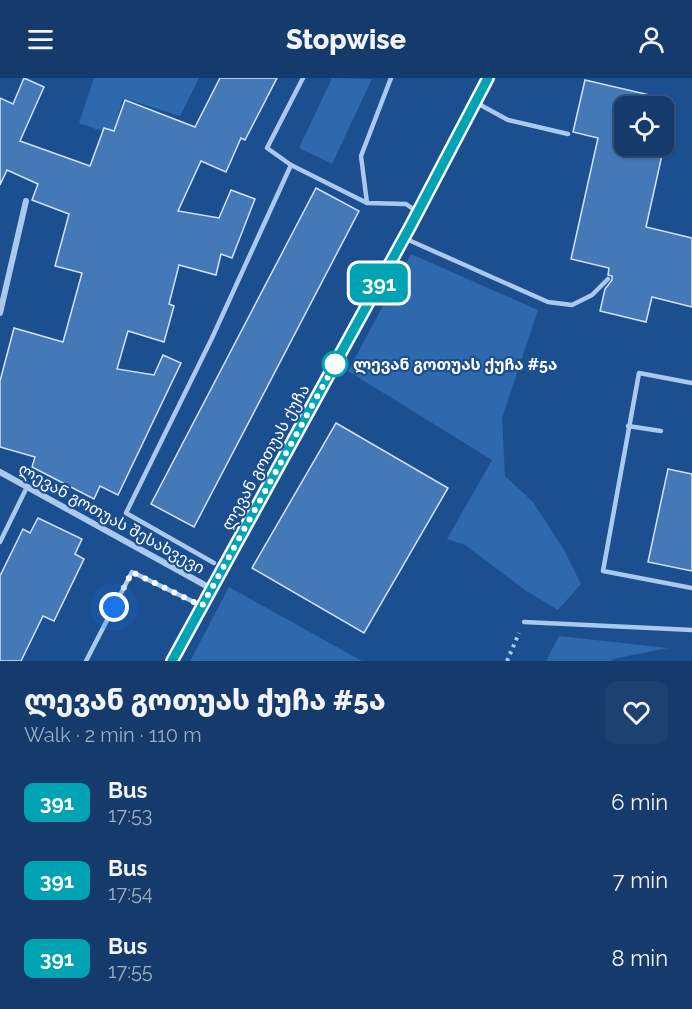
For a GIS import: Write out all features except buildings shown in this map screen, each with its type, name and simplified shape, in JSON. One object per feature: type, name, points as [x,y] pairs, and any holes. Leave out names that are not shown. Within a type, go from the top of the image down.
[{"type":"street","name":"ლევან გოთუას ქუჩა","points":[[172,661],[404,238],[488,78]]},
{"type":"street","points":[[0,313],[26,201]]},
{"type":"street","name":"ლევან გოთუას შესახვევი","points":[[0,472],[212,589]]},
{"type":"lane","points":[[303,78],[267,148],[291,165],[367,203],[406,204],[418,212]]},
{"type":"lane","points":[[367,203],[361,156],[390,78]]},
{"type":"lane","points":[[475,102],[508,120],[568,134]]},
{"type":"lane","points":[[214,563],[126,513],[212,338],[291,165]]},
{"type":"lane","points":[[404,238],[548,302],[572,306],[592,295],[608,279]]},
{"type":"lane","points":[[692,383],[639,373],[603,571],[692,588]]},
{"type":"lane","points":[[628,426],[661,432]]},
{"type":"lane","points":[[0,542],[27,487]]},
{"type":"lane","points":[[86,661],[132,572],[202,606]]},
{"type":"lane","points":[[524,622],[692,630]]},
{"type":"path","points":[[507,661],[524,622]]},
{"type":"shaded area","points":[[94,78],[199,78],[180,116],[123,98],[113,135],[79,123]]},
{"type":"shaded area","points":[[332,78],[372,79],[332,164],[299,148]]},
{"type":"shaded area","points":[[411,254],[538,310],[502,418],[505,476],[533,502],[563,548],[581,584],[558,610],[525,590],[465,545],[447,539],[492,460],[348,371]]},
{"type":"shaded area","points":[[229,587],[362,661],[190,661]]},
{"type":"shaded area","points":[[559,636],[668,648],[611,661],[546,661]]},
{"type":"bus line","name":"391","points":[[172,661],[411,225],[488,78]]},
{"type":"place","name":"ლევან გოთუას ქუჩა #5ა","points":[[335,364]]},
{"type":"route","points":[[114,607],[132,572],[202,606],[335,364]]}]
